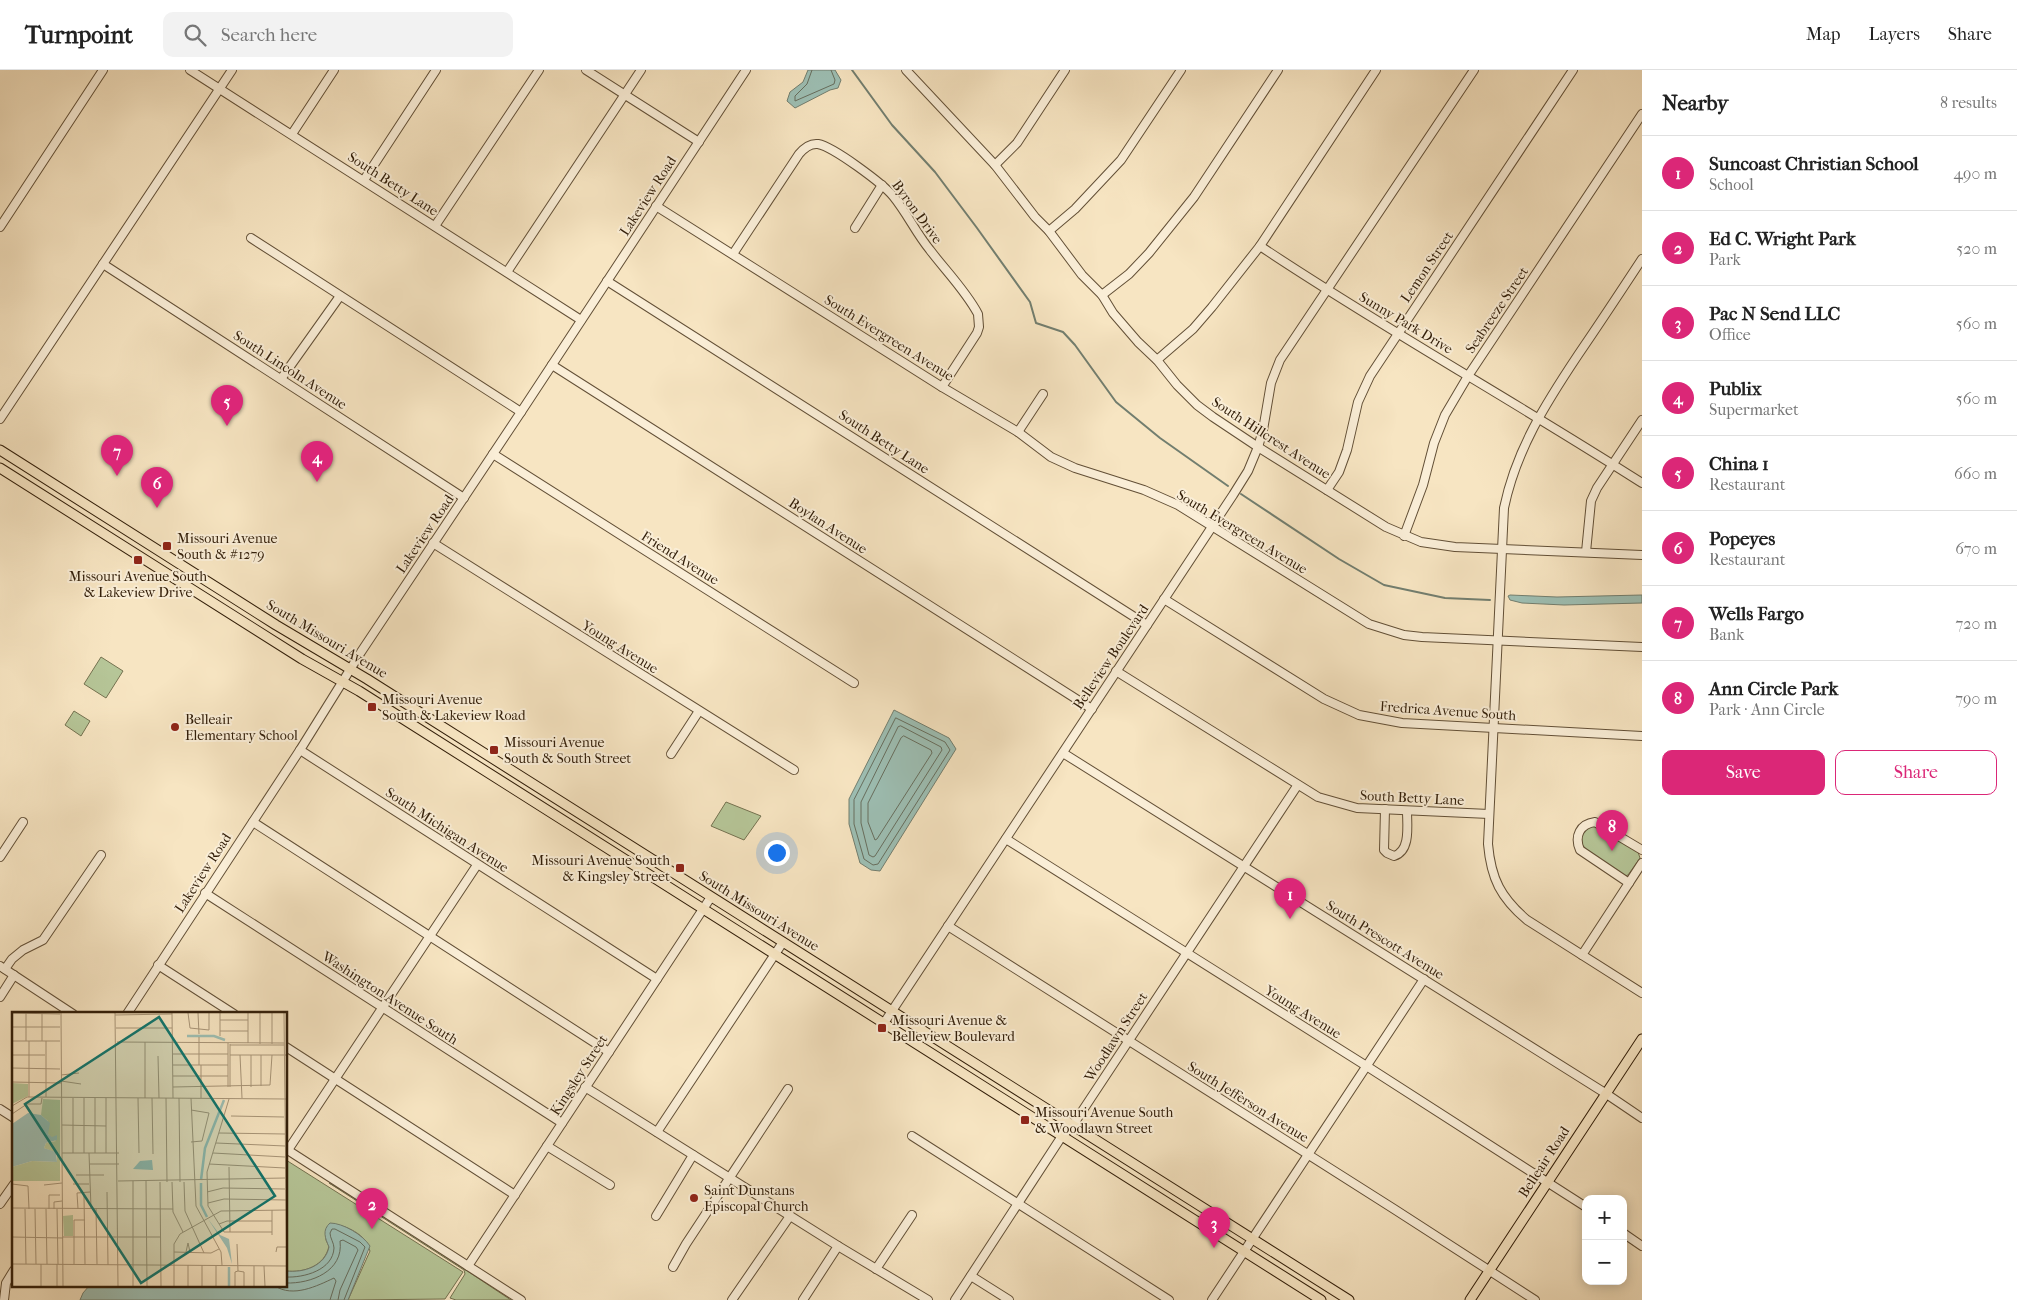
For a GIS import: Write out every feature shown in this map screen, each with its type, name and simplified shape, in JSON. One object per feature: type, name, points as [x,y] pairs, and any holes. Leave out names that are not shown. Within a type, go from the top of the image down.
[{"type":"main road","name":"South Missouri Avenue","points":[[0,450],[1349,1300]]},
{"type":"main road","name":"South Missouri Avenue","points":[[0,468],[704,909],[1321,1300]]},
{"type":"main road","name":"Belleair Road","points":[[1470,1300],[1642,1038]]},
{"type":"street","points":[[1,224],[103,70]]},
{"type":"street","name":"South Betty Lane","points":[[190,70],[581,320]]},
{"type":"street","points":[[0,420],[232,70]]},
{"type":"street","points":[[292,134],[334,70]]},
{"type":"street","points":[[364,180],[436,70]]},
{"type":"street","points":[[435,226],[539,70]]},
{"type":"street","points":[[586,70],[699,142]]},
{"type":"street","points":[[507,272],[641,70]]},
{"type":"street","name":"Lakeview Road","points":[[127,1012],[300,750],[350,669],[746,70]]},
{"type":"street","name":"South Hillcrest Avenue","points":[[906,70],[995,165],[1082,275],[1102,295],[1138,342],[1157,360],[1177,385],[1197,405],[1258,447],[1386,527],[1421,542],[1438,545],[1642,555]]},
{"type":"street","points":[[995,165],[1017,143],[1065,70]]},
{"type":"street","points":[[1049,231],[1075,209],[1121,160],[1180,70]]},
{"type":"street","points":[[1102,295],[1129,274],[1149,253],[1194,196],[1278,70]]},
{"type":"street","points":[[1157,360],[1193,329],[1206,315],[1260,246],[1376,70]]},
{"type":"street","name":"Belleview Boulevard","points":[[884,1023],[1248,471],[1263,430],[1271,383],[1280,360],[1290,342],[1328,291],[1474,70]]},
{"type":"street","name":"Lemon Street","points":[[1327,490],[1339,472],[1347,450],[1358,402],[1370,376],[1573,70]]},
{"type":"street","name":"Seabreeze Street","points":[[1404,536],[1423,485],[1434,443],[1445,415],[1468,376],[1642,114]]},
{"type":"street","name":"Byron Drive","points":[[733,254],[805,147],[819,144],[828,148],[882,185],[893,196],[918,234],[978,314],[979,327],[977,334],[942,387]]},
{"type":"street","points":[[855,228],[882,185]]},
{"type":"street","name":"South Evergreen Avenue","points":[[656,206],[942,387],[1018,432],[1051,457],[1075,468],[1144,490],[1178,505],[1369,624],[1404,635],[1642,647]]},
{"type":"street","points":[[251,238],[521,412]]},
{"type":"street","name":"Sunny Park Drive","points":[[1260,246],[1328,291],[1398,332],[1642,483]]},
{"type":"street","points":[[1642,259],[1537,419],[1509,483],[1504,508],[1489,814],[1489,861],[1500,891],[1512,907],[1527,920],[1642,993]]},
{"type":"street","name":"South Lincoln Avenue","points":[[103,264],[464,498]]},
{"type":"street","name":"South Betty Lane","points":[[607,281],[1147,625]]},
{"type":"street","points":[[281,379],[340,296]]},
{"type":"street","name":"Boylan Avenue","points":[[552,365],[1092,709]]},
{"type":"street","points":[[1018,432],[1043,394]]},
{"type":"street","points":[[1586,552],[1591,501],[1612,464],[1642,420]]},
{"type":"street","name":"Friend Avenue","points":[[493,454],[854,683]]},
{"type":"street","name":"Young Avenue","points":[[434,543],[794,770]]},
{"type":"street","name":"Fredrica Avenue South","points":[[1164,599],[1324,699],[1359,715],[1402,723],[1642,736]]},
{"type":"street","name":"South Betty Lane","points":[[1116,671],[1297,786],[1318,797],[1357,808],[1489,814]]},
{"type":"street","points":[[671,754],[699,711]]},
{"type":"street","name":"South Michigan Avenue","points":[[300,750],[657,979]]},
{"type":"street","name":"South Prescott Avenue","points":[[1063,753],[1642,1118]]},
{"type":"street","name":"Woodlawn Street","points":[[955,1300],[1062,1136],[1073,1125],[1297,786]]},
{"type":"street","points":[[1385,810],[1384,850],[1387,854],[1394,856],[1401,853],[1406,846],[1407,810]]},
{"type":"street","points":[[0,857],[23,822]]},
{"type":"street","points":[[253,822],[609,1052]]},
{"type":"street","points":[[1628,883],[1580,850],[1577,839],[1580,831],[1588,823],[1595,822],[1642,850]]},
{"type":"street","name":"Young Avenue","points":[[1006,839],[1582,1204]]},
{"type":"street","points":[[70,1012],[3,967],[23,950],[44,940],[101,855]]},
{"type":"street","points":[[1582,955],[1642,863]]},
{"type":"street","points":[[288,1149],[478,865]]},
{"type":"street","name":"Washington Avenue South","points":[[205,893],[562,1123]]},
{"type":"street","name":"Kingsley Street","points":[[468,1266],[712,897]]},
{"type":"street","name":"South Jefferson Avenue","points":[[948,926],[1535,1300]]},
{"type":"street","points":[[657,1132],[783,942]]},
{"type":"street","points":[[158,964],[231,1012]]},
{"type":"street","points":[[0,997],[14,975]]},
{"type":"street","points":[[1212,1300],[1368,1067],[1424,979]]},
{"type":"street","points":[[288,1048],[515,1195]]},
{"type":"street","points":[[585,1087],[730,1179],[928,1300]]},
{"type":"street","points":[[673,1267],[686,1244],[788,1089]]},
{"type":"street","points":[[0,1109],[12,1117]]},
{"type":"street","points":[[912,1136],[1169,1300]]},
{"type":"street","points":[[547,1146],[610,1185]]},
{"type":"street","points":[[288,1151],[521,1300]]},
{"type":"street","points":[[656,1216],[693,1155]]},
{"type":"street","points":[[0,1204],[12,1187]]},
{"type":"street","points":[[876,1269],[912,1214]]},
{"type":"street","points":[[732,1300],[790,1216]]},
{"type":"street","points":[[1627,1236],[1642,1246]]},
{"type":"street","points":[[803,1300],[838,1246]]},
{"type":"street","points":[[4,1300],[6,1283],[12,1273]]},
{"type":"street","points":[[971,1276],[1009,1300]]},
{"type":"green space","points":[[101,657],[123,671],[106,698],[84,684]]},
{"type":"green space","points":[[74,711],[90,721],[81,736],[65,725]]},
{"type":"green space","points":[[726,802],[761,816],[744,840],[711,826]]},
{"type":"green space","points":[[1591,826],[1596,826],[1638,852],[1640,858],[1628,875],[1625,876],[1600,861],[1583,846],[1580,839],[1582,832]]},
{"type":"green space","points":[[288,1161],[463,1272],[445,1299],[348,1300],[370,1251],[365,1240],[359,1234],[339,1225],[327,1227],[326,1240],[329,1246],[323,1259],[313,1267],[288,1271]]},
{"type":"green space","points":[[329,1183],[372,1208],[511,1300],[456,1300],[450,1298],[465,1274],[464,1270]]},
{"type":"water","points":[[808,70],[835,70],[841,80],[838,88],[830,90],[795,108],[787,101],[790,92],[803,82]]},
{"type":"water","points":[[1642,595],[1642,603],[1564,605],[1522,603],[1510,600],[1508,596],[1557,597]]},
{"type":"water","points":[[894,710],[949,738],[956,749],[880,871],[871,870],[860,863],[849,824],[849,799]]},
{"type":"water","points":[[330,1223],[352,1230],[370,1246],[348,1300],[80,1300],[87,1288],[288,1288],[288,1271],[300,1271],[313,1267],[327,1254],[329,1247],[325,1231]]},
{"type":"waterway","points":[[852,70],[892,125],[935,172],[977,228],[1030,302],[1036,323],[1063,332],[1075,345],[1116,402],[1160,438],[1228,486]]},
{"type":"waterway","points":[[1241,494],[1339,559],[1384,585],[1445,598],[1490,600]]},
{"type":"place","name":"China 1","points":[[227,426]]},
{"type":"place","name":"Wells Fargo","points":[[117,476]]},
{"type":"place","name":"Publix","points":[[317,482]]},
{"type":"place","name":"Popeyes","points":[[157,508]]},
{"type":"place","name":"Missouri Avenue South & #1279","points":[[167,546]]},
{"type":"place","name":"Missouri Avenue South & Lakeview Drive","points":[[138,560]]},
{"type":"place","name":"Missouri Avenue South & Lakeview Road","points":[[372,707]]},
{"type":"place","name":"Belleair Elementary School","points":[[175,727]]},
{"type":"place","name":"Missouri Avenue South & South Street","points":[[494,750]]},
{"type":"place","name":"Ann Circle Park","points":[[1612,851]]},
{"type":"place","name":"Missouri Avenue South & Kingsley Street","points":[[680,868]]},
{"type":"place","name":"Suncoast Christian School","points":[[1290,919]]},
{"type":"place","name":"Missouri Avenue & Belleview Boulevard","points":[[882,1028]]},
{"type":"place","name":"Missouri Avenue South & Woodlawn Street","points":[[1025,1120]]},
{"type":"place","name":"Saint Dunstans Episcopal Church","points":[[694,1198]]},
{"type":"place","name":"Ed C. Wright Park","points":[[372,1229]]},
{"type":"place","name":"Pac N Send LLC","points":[[1214,1248]]}]
